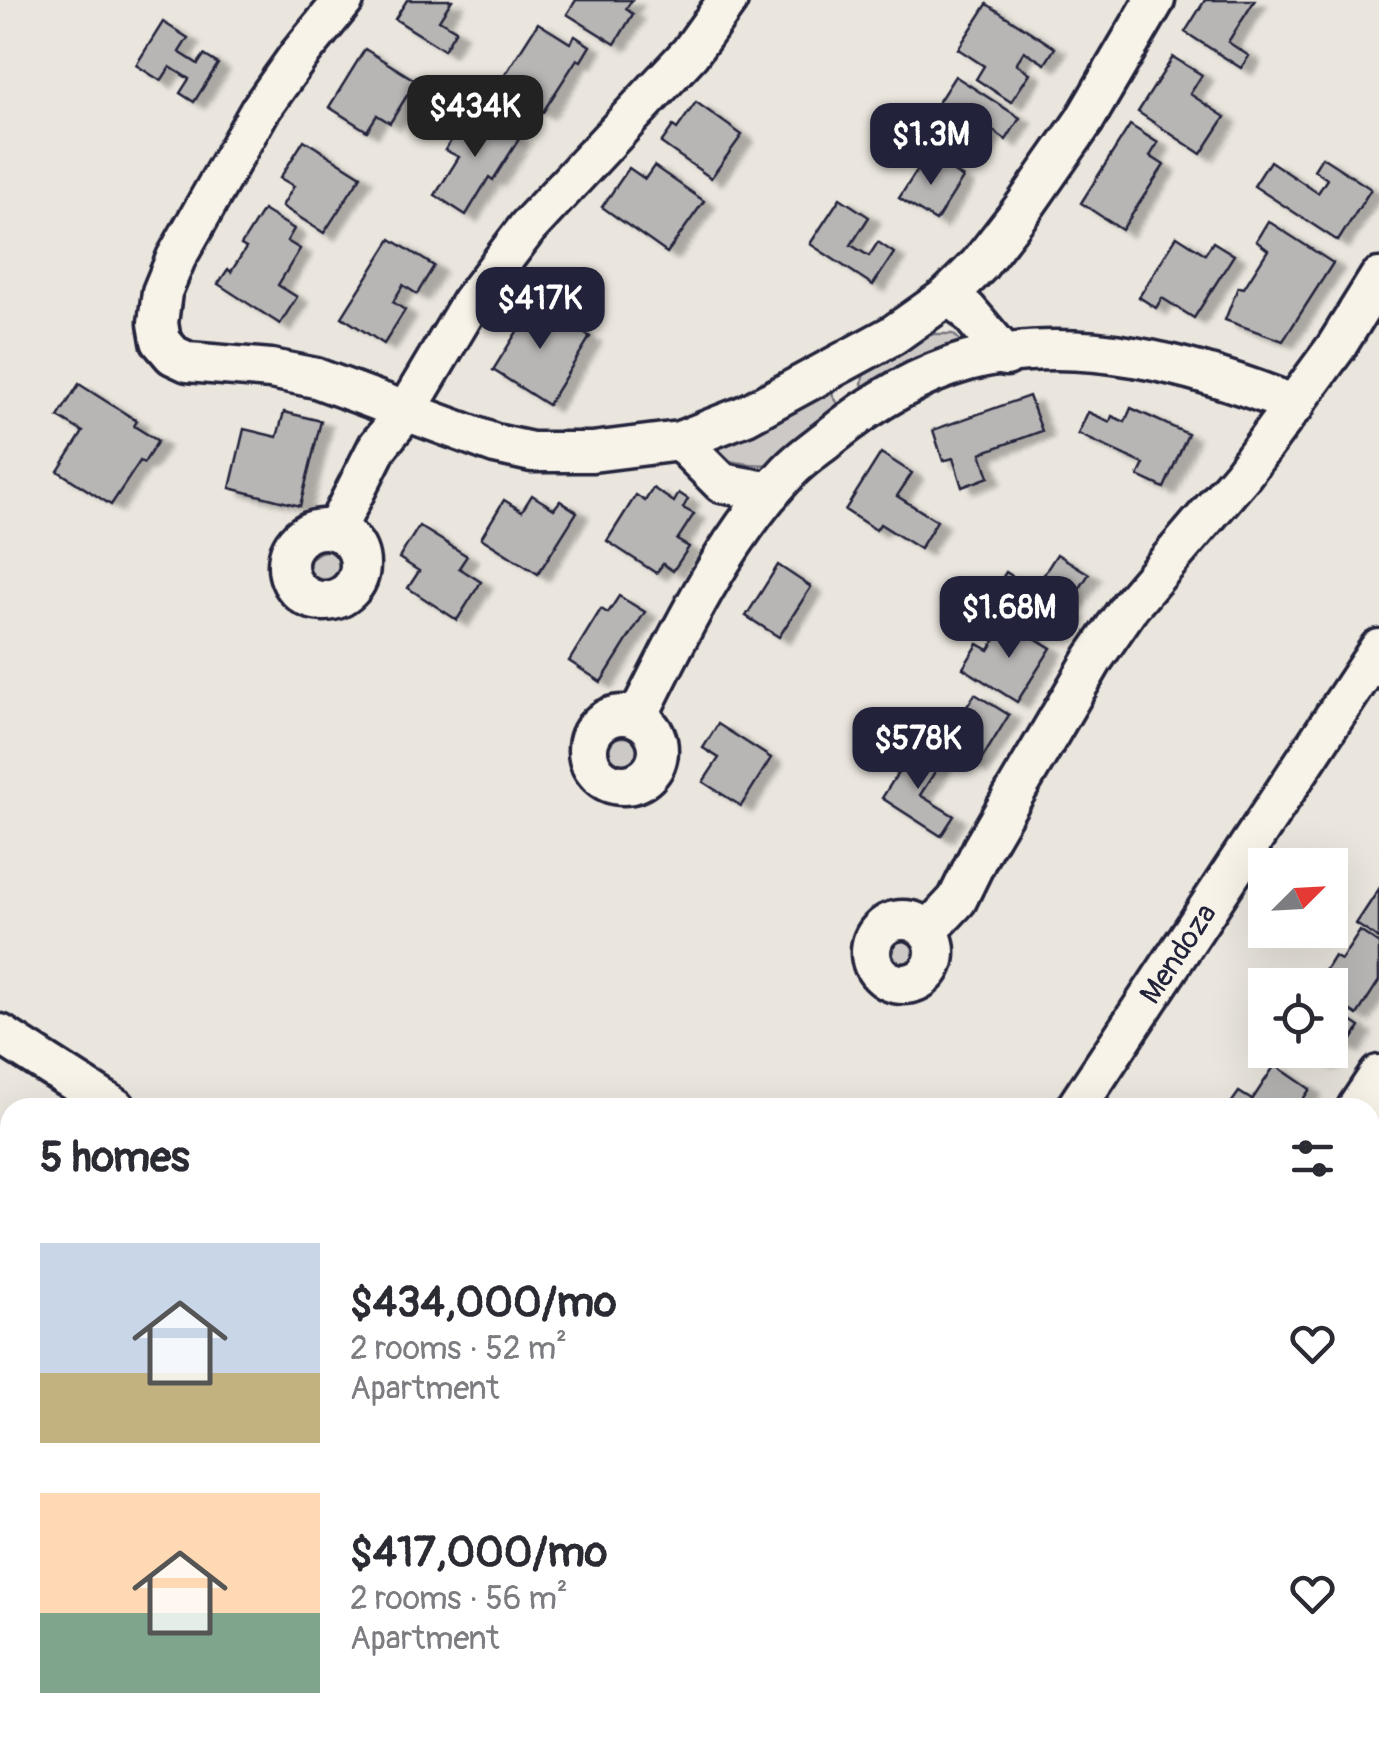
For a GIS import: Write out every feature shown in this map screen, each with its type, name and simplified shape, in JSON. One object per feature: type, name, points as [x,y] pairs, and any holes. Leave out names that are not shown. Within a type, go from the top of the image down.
[{"type":"street","points":[[344,0],[260,110],[176,258],[162,292],[158,323],[161,341],[188,362],[271,369],[316,378],[406,414],[495,444],[532,452],[592,452],[680,441],[746,415],[832,370],[893,335],[948,296],[1024,207],[1084,121],[1155,0]]},
{"type":"street","points":[[335,531],[378,446],[406,414],[471,302],[528,227],[690,52],[728,0]]},
{"type":"street","points":[[928,931],[957,900],[1103,645],[1130,606],[1242,476],[1295,405],[1379,278]]},
{"type":"street","points":[[948,296],[967,310],[1006,356]]},
{"type":"street","points":[[637,718],[717,570],[771,492],[792,468],[860,412],[918,382],[968,361],[1047,350],[1184,366],[1295,405]]},
{"type":"street","points":[[832,370],[860,412]]},
{"type":"street","points":[[680,441],[722,482],[771,492]]},
{"type":"street","name":"Mendoza","points":[[1083,1098],[1379,649]]},
{"type":"street","points":[[0,1034],[100,1098]]},
{"type":"street","points":[[1363,1098],[1379,1074]]},
{"type":"shaded area","points":[[934,334],[953,334],[963,343],[870,393],[862,384],[864,371],[901,346]]},
{"type":"shaded area","points":[[823,393],[831,393],[839,405],[838,414],[784,460],[758,465],[715,458],[714,444]]},
{"type":"shaded area","points":[[327,551],[341,556],[346,570],[341,584],[327,589],[313,584],[308,570],[313,556]]},
{"type":"shaded area","points":[[623,737],[637,742],[642,756],[637,770],[623,775],[609,770],[604,756],[609,742]]},
{"type":"shaded area","points":[[901,933],[915,938],[920,952],[915,966],[901,971],[887,966],[882,952],[887,938]]},
{"type":"building","points":[[407,0],[452,0],[439,20],[456,30],[444,50],[395,19]]},
{"type":"building","points":[[576,0],[632,0],[626,9],[633,14],[615,44],[567,14]]},
{"type":"building","points":[[1205,0],[1255,0],[1228,42],[1249,56],[1241,68],[1185,32]]},
{"type":"building","points":[[987,4],[1055,48],[1045,64],[1024,51],[1016,64],[1030,73],[1011,102],[976,79],[984,66],[958,49]]},
{"type":"building","points":[[163,22],[188,38],[179,52],[198,64],[204,55],[218,64],[194,102],[180,93],[189,79],[170,67],[161,81],[136,65]]},
{"type":"building","points":[[538,23],[570,43],[575,36],[590,46],[581,61],[577,59],[543,112],[499,84]]},
{"type":"building","points":[[365,49],[416,81],[390,123],[377,115],[367,131],[329,107]]},
{"type":"building","points":[[1173,57],[1202,75],[1190,94],[1225,117],[1201,154],[1138,112]]},
{"type":"building","points":[[955,76],[1020,118],[1006,140],[992,130],[976,156],[925,123]]},
{"type":"building","points":[[696,102],[742,135],[711,178],[661,143],[673,126],[677,129]]},
{"type":"building","points":[[471,109],[519,139],[466,215],[435,195],[459,157],[445,150]]},
{"type":"building","points":[[1130,125],[1158,143],[1150,156],[1164,165],[1122,230],[1081,203]]},
{"type":"building","points":[[304,140],[361,176],[324,233],[282,206],[294,186],[280,178]]},
{"type":"building","points":[[927,155],[963,178],[936,221],[899,198]]},
{"type":"building","points":[[1322,157],[1371,189],[1338,241],[1254,186],[1270,161],[1318,193],[1327,179],[1314,170]]},
{"type":"building","points":[[654,166],[704,201],[667,253],[602,207],[629,168],[645,179]]},
{"type":"building","points":[[840,198],[869,217],[851,245],[869,256],[878,242],[894,253],[873,285],[810,244]]},
{"type":"building","points":[[263,210],[294,229],[287,241],[300,249],[278,285],[297,297],[280,324],[218,284],[246,248],[241,245]]},
{"type":"building","points":[[1268,221],[1333,263],[1283,341],[1225,320],[1238,287],[1244,288],[1268,250],[1256,241]]},
{"type":"building","points":[[1177,236],[1205,254],[1213,242],[1234,255],[1194,318],[1162,298],[1156,308],[1139,297]]},
{"type":"building","points":[[391,239],[434,266],[417,294],[403,285],[393,302],[405,310],[384,344],[342,317]]},
{"type":"building","points":[[527,298],[590,337],[548,405],[493,370],[518,330],[510,325]]},
{"type":"building","points":[[79,384],[137,421],[134,426],[158,441],[111,505],[58,471],[83,432],[58,417]]},
{"type":"building","points":[[1029,396],[1042,431],[981,453],[989,477],[962,487],[953,458],[943,461],[933,430]]},
{"type":"building","points":[[1131,408],[1188,434],[1164,488],[1138,476],[1144,464],[1078,434],[1088,412],[1110,422],[1112,416],[1125,422]]},
{"type":"building","points":[[284,412],[321,421],[300,506],[230,488],[244,429],[277,437]]},
{"type":"building","points":[[881,453],[912,473],[897,496],[937,521],[920,549],[880,524],[876,530],[845,510]]},
{"type":"building","points":[[653,488],[674,502],[679,493],[688,499],[683,508],[694,514],[677,540],[689,547],[673,571],[663,564],[656,573],[607,541],[636,495],[645,501]]},
{"type":"building","points":[[532,495],[554,509],[560,501],[577,512],[538,574],[481,538],[504,500],[522,511]]},
{"type":"building","points":[[419,526],[467,556],[459,568],[481,582],[457,620],[408,588],[419,571],[399,558]]},
{"type":"building","points":[[1057,554],[1089,574],[1066,610],[1072,614],[1060,632],[994,591],[1006,572],[1045,597],[1055,581],[1044,574]]},
{"type":"building","points":[[778,565],[811,587],[779,637],[746,616]]},
{"type":"building","points":[[619,596],[645,612],[601,682],[569,661],[601,609],[608,613]]},
{"type":"building","points":[[1007,621],[1051,648],[1017,702],[963,668],[978,644],[989,650]]},
{"type":"building","points":[[975,694],[1009,715],[977,767],[942,745]]},
{"type":"building","points":[[718,724],[771,758],[741,806],[703,782],[719,758],[703,748]]},
{"type":"building","points":[[914,747],[940,764],[920,795],[954,816],[941,836],[882,798]]},
{"type":"building","points":[[1379,889],[1379,939],[1356,924]]},
{"type":"building","points":[[1360,931],[1379,944],[1379,981],[1357,1015],[1348,1009],[1348,968],[1327,968],[1334,956],[1341,960]]},
{"type":"building","points":[[1348,1019],[1360,1027],[1348,1046]]},
{"type":"building","points":[[1273,1068],[1279,1068],[1310,1089],[1304,1098],[1253,1098]]}]
